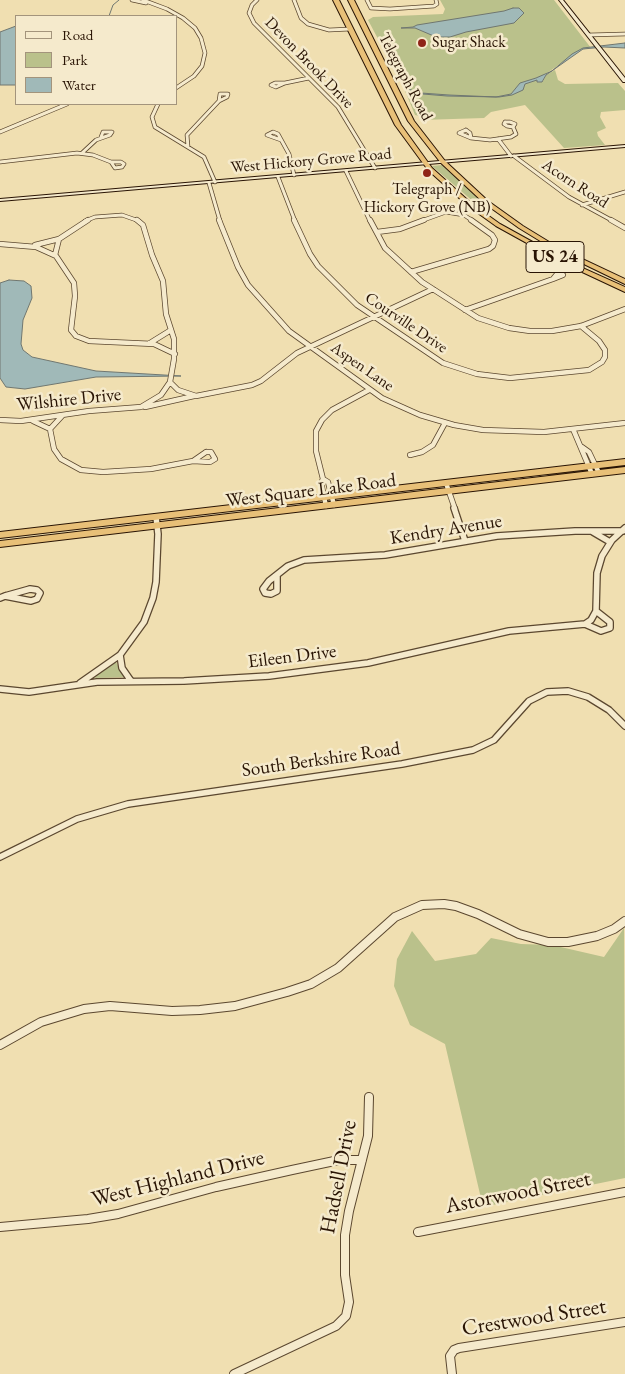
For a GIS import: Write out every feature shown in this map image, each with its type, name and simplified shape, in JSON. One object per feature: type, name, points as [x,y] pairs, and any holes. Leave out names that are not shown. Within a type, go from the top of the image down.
[{"type":"highway","name":"Telegraph Road","points":[[336,0],[405,137],[425,164]]},
{"type":"highway","name":"Telegraph Road","points":[[351,0],[420,135],[442,162]]},
{"type":"highway","points":[[347,22],[361,21]]},
{"type":"highway","points":[[350,29],[364,28]]},
{"type":"highway","points":[[384,98],[395,100],[399,97]]},
{"type":"highway","points":[[389,107],[405,107]]},
{"type":"highway","name":"US 24","points":[[442,162],[486,202],[505,216],[557,249],[625,282]]},
{"type":"highway","name":"US 24","points":[[425,164],[470,205],[488,218],[531,244],[625,290]]},
{"type":"highway","points":[[470,205],[481,205],[486,202]]},
{"type":"highway","points":[[488,218],[497,215],[505,216]]},
{"type":"highway","name":"West Square Lake Road","points":[[594,470],[625,462]]},
{"type":"highway","name":"West Square Lake Road","points":[[0,535],[157,521],[594,470],[625,470]]},
{"type":"highway","name":"West Square Lake Road","points":[[0,544],[157,521]]},
{"type":"street","points":[[132,0],[134,2],[148,3]]},
{"type":"street","points":[[143,0],[177,15]]},
{"type":"street","name":"Devon Brook Drive","points":[[257,0],[250,10],[249,15],[252,21],[341,111],[375,168]]},
{"type":"street","points":[[294,0],[301,18],[311,26],[328,30],[350,29]]},
{"type":"street","points":[[367,0],[372,8],[390,9],[434,6],[437,4],[436,0]]},
{"type":"street","points":[[561,0],[625,81]]},
{"type":"street","points":[[178,16],[196,30],[202,41],[205,57],[202,66],[194,76],[178,87]]},
{"type":"street","points":[[589,35],[625,34]]},
{"type":"street","points":[[285,83],[309,78]]},
{"type":"street","points":[[173,139],[187,135],[210,114],[219,101]]},
{"type":"street","points":[[0,132],[65,105]]},
{"type":"street","points":[[157,105],[152,114],[154,124],[162,133],[206,159],[215,182]]},
{"type":"street","points":[[470,138],[498,139],[516,135],[516,130],[513,127]]},
{"type":"street","points":[[187,135],[188,147]]},
{"type":"street","points":[[82,153],[91,143],[101,137]]},
{"type":"street","points":[[498,139],[502,147],[500,150],[503,157]]},
{"type":"street","points":[[281,140],[289,154],[294,175]]},
{"type":"street","name":"West Hickory Grove Road","points":[[0,200],[625,146]]},
{"type":"street","name":"Acorn Road","points":[[502,147],[543,179],[582,205],[625,228]]},
{"type":"street","points":[[0,162],[82,153],[110,162]]},
{"type":"street","points":[[346,171],[355,193],[385,248],[433,289],[484,321],[517,330],[552,332],[581,326],[625,309]]},
{"type":"street","name":"Courville Drive","points":[[278,176],[286,201],[315,262],[348,298],[373,317],[443,363],[470,373],[510,378],[581,372],[597,367],[605,357],[605,350],[599,341],[581,326]]},
{"type":"street","name":"Aspen Lane","points":[[209,183],[217,215],[242,276],[282,323],[368,390],[407,410],[445,423],[483,430],[514,432],[573,429],[625,423]]},
{"type":"street","points":[[582,205],[625,192]]},
{"type":"street","points":[[377,232],[400,229],[446,212],[455,212],[464,215],[494,237],[494,244],[488,249],[411,272]]},
{"type":"street","points":[[32,246],[59,239],[87,220],[103,215],[127,216],[141,223],[146,230],[150,250],[162,277],[166,314],[175,354],[170,378],[178,390],[196,396]]},
{"type":"street","points":[[54,255],[59,239]]},
{"type":"street","points":[[0,244],[32,246],[44,249],[54,255],[70,274],[76,296],[72,330],[76,336],[84,340],[150,343],[163,346],[175,354]]},
{"type":"street","points":[[465,310],[553,279]]},
{"type":"street","name":"Wilshire Drive","points":[[0,420],[30,420],[64,414],[141,407],[256,383],[288,358],[310,346],[433,289]]},
{"type":"street","points":[[150,343],[171,330]]},
{"type":"street","name":"Wilshire Drive","points":[[141,407],[161,395],[170,378]]},
{"type":"street","points":[[329,501],[321,484],[323,478],[314,443],[318,426],[326,415],[336,407],[368,390]]},
{"type":"street","points":[[64,414],[54,422],[50,429],[54,449],[69,464],[81,470],[97,472],[130,470],[162,467],[193,460]]},
{"type":"street","points":[[30,420],[50,429]]},
{"type":"street","points":[[410,455],[422,452],[433,445],[445,423]]},
{"type":"street","points":[[573,429],[582,447],[582,452],[594,470]]},
{"type":"street","points":[[448,487],[465,540]]},
{"type":"street","points":[[78,684],[120,655],[139,631],[153,598],[156,576],[157,521]]},
{"type":"street","points":[[585,624],[592,620],[596,611],[598,569],[610,542],[624,530]]},
{"type":"street","name":"Kendry Avenue","points":[[277,576],[288,566],[300,561],[385,554],[465,540],[514,534],[624,530]]},
{"type":"street","points":[[592,531],[610,542]]},
{"type":"street","points":[[30,589],[37,590],[40,593],[37,599],[31,600],[3,597],[30,589]]},
{"type":"street","name":"Eileen Drive","points":[[0,690],[34,692],[78,684],[205,680],[303,672],[380,660],[509,631],[585,624],[601,631],[610,628],[609,620],[596,611]]},
{"type":"street","points":[[120,655],[121,666],[131,681]]},
{"type":"street","name":"South Berkshire Road","points":[[0,857],[72,821],[121,805],[402,764],[473,750],[494,740],[529,701],[548,692],[568,691],[588,696],[605,707],[625,726]]},
{"type":"street","points":[[0,1045],[40,1022],[84,1009],[110,1006],[172,1011],[212,1009],[245,1004],[300,988],[344,964],[395,917],[422,905],[444,904],[456,906],[478,914],[519,934],[548,942],[568,942],[597,936],[614,929],[625,921]]},
{"type":"street","name":"Hadsell Drive","points":[[234,1374],[336,1326],[346,1316],[349,1302],[345,1275],[345,1235],[369,1124],[369,1097]]},
{"type":"street","name":"West Highland Drive","points":[[0,1227],[88,1219],[118,1214],[216,1187],[292,1170],[339,1160],[362,1160]]},
{"type":"street","name":"Astorwood Street","points":[[418,1232],[624,1194]]},
{"type":"street","name":"Crestwood Street","points":[[452,1374],[449,1361],[451,1354],[459,1348],[625,1322]]},
{"type":"green space","points":[[440,0],[554,0],[591,48],[580,50],[540,78],[543,81],[546,75],[555,70],[558,80],[565,84],[618,83],[625,91],[625,110],[601,112],[600,117],[606,128],[597,132],[605,145],[564,148],[525,105],[491,112],[484,118],[422,120],[419,116],[415,115],[403,86],[368,20],[373,17],[443,14],[445,9]]},
{"type":"green space","points":[[442,165],[482,201],[482,204],[475,203],[432,166]]},
{"type":"green space","points":[[116,662],[124,677],[95,678],[96,675]]},
{"type":"green space","points":[[624,928],[625,1178],[483,1207],[445,1044],[410,1025],[394,986],[397,959],[412,931],[435,961],[476,954],[491,938],[521,944],[552,945],[604,957]]},
{"type":"water","points":[[519,8],[524,13],[514,23],[450,37],[436,37],[415,28],[401,28],[504,11]]},
{"type":"water","points":[[15,26],[15,85],[0,85],[0,32]]},
{"type":"water","points":[[625,43],[625,48],[583,49],[553,70],[572,54],[583,48]]},
{"type":"water","points":[[551,71],[542,82],[537,82],[537,80],[525,84],[523,90],[512,95],[496,97],[511,94],[520,83]]},
{"type":"water","points":[[404,88],[421,93],[494,97],[423,94]]},
{"type":"water","points":[[9,280],[24,281],[31,286],[32,298],[23,320],[21,344],[23,350],[32,357],[96,371],[181,376],[96,377],[25,389],[6,387],[0,378],[0,283]]},
{"type":"waterway","points":[[109,15],[113,5],[119,0]]},
{"type":"place","name":"Sugar Shack","points":[[422,43]]},
{"type":"place","name":"Telegraph / Hickory Grove (NB)","points":[[427,173]]}]
